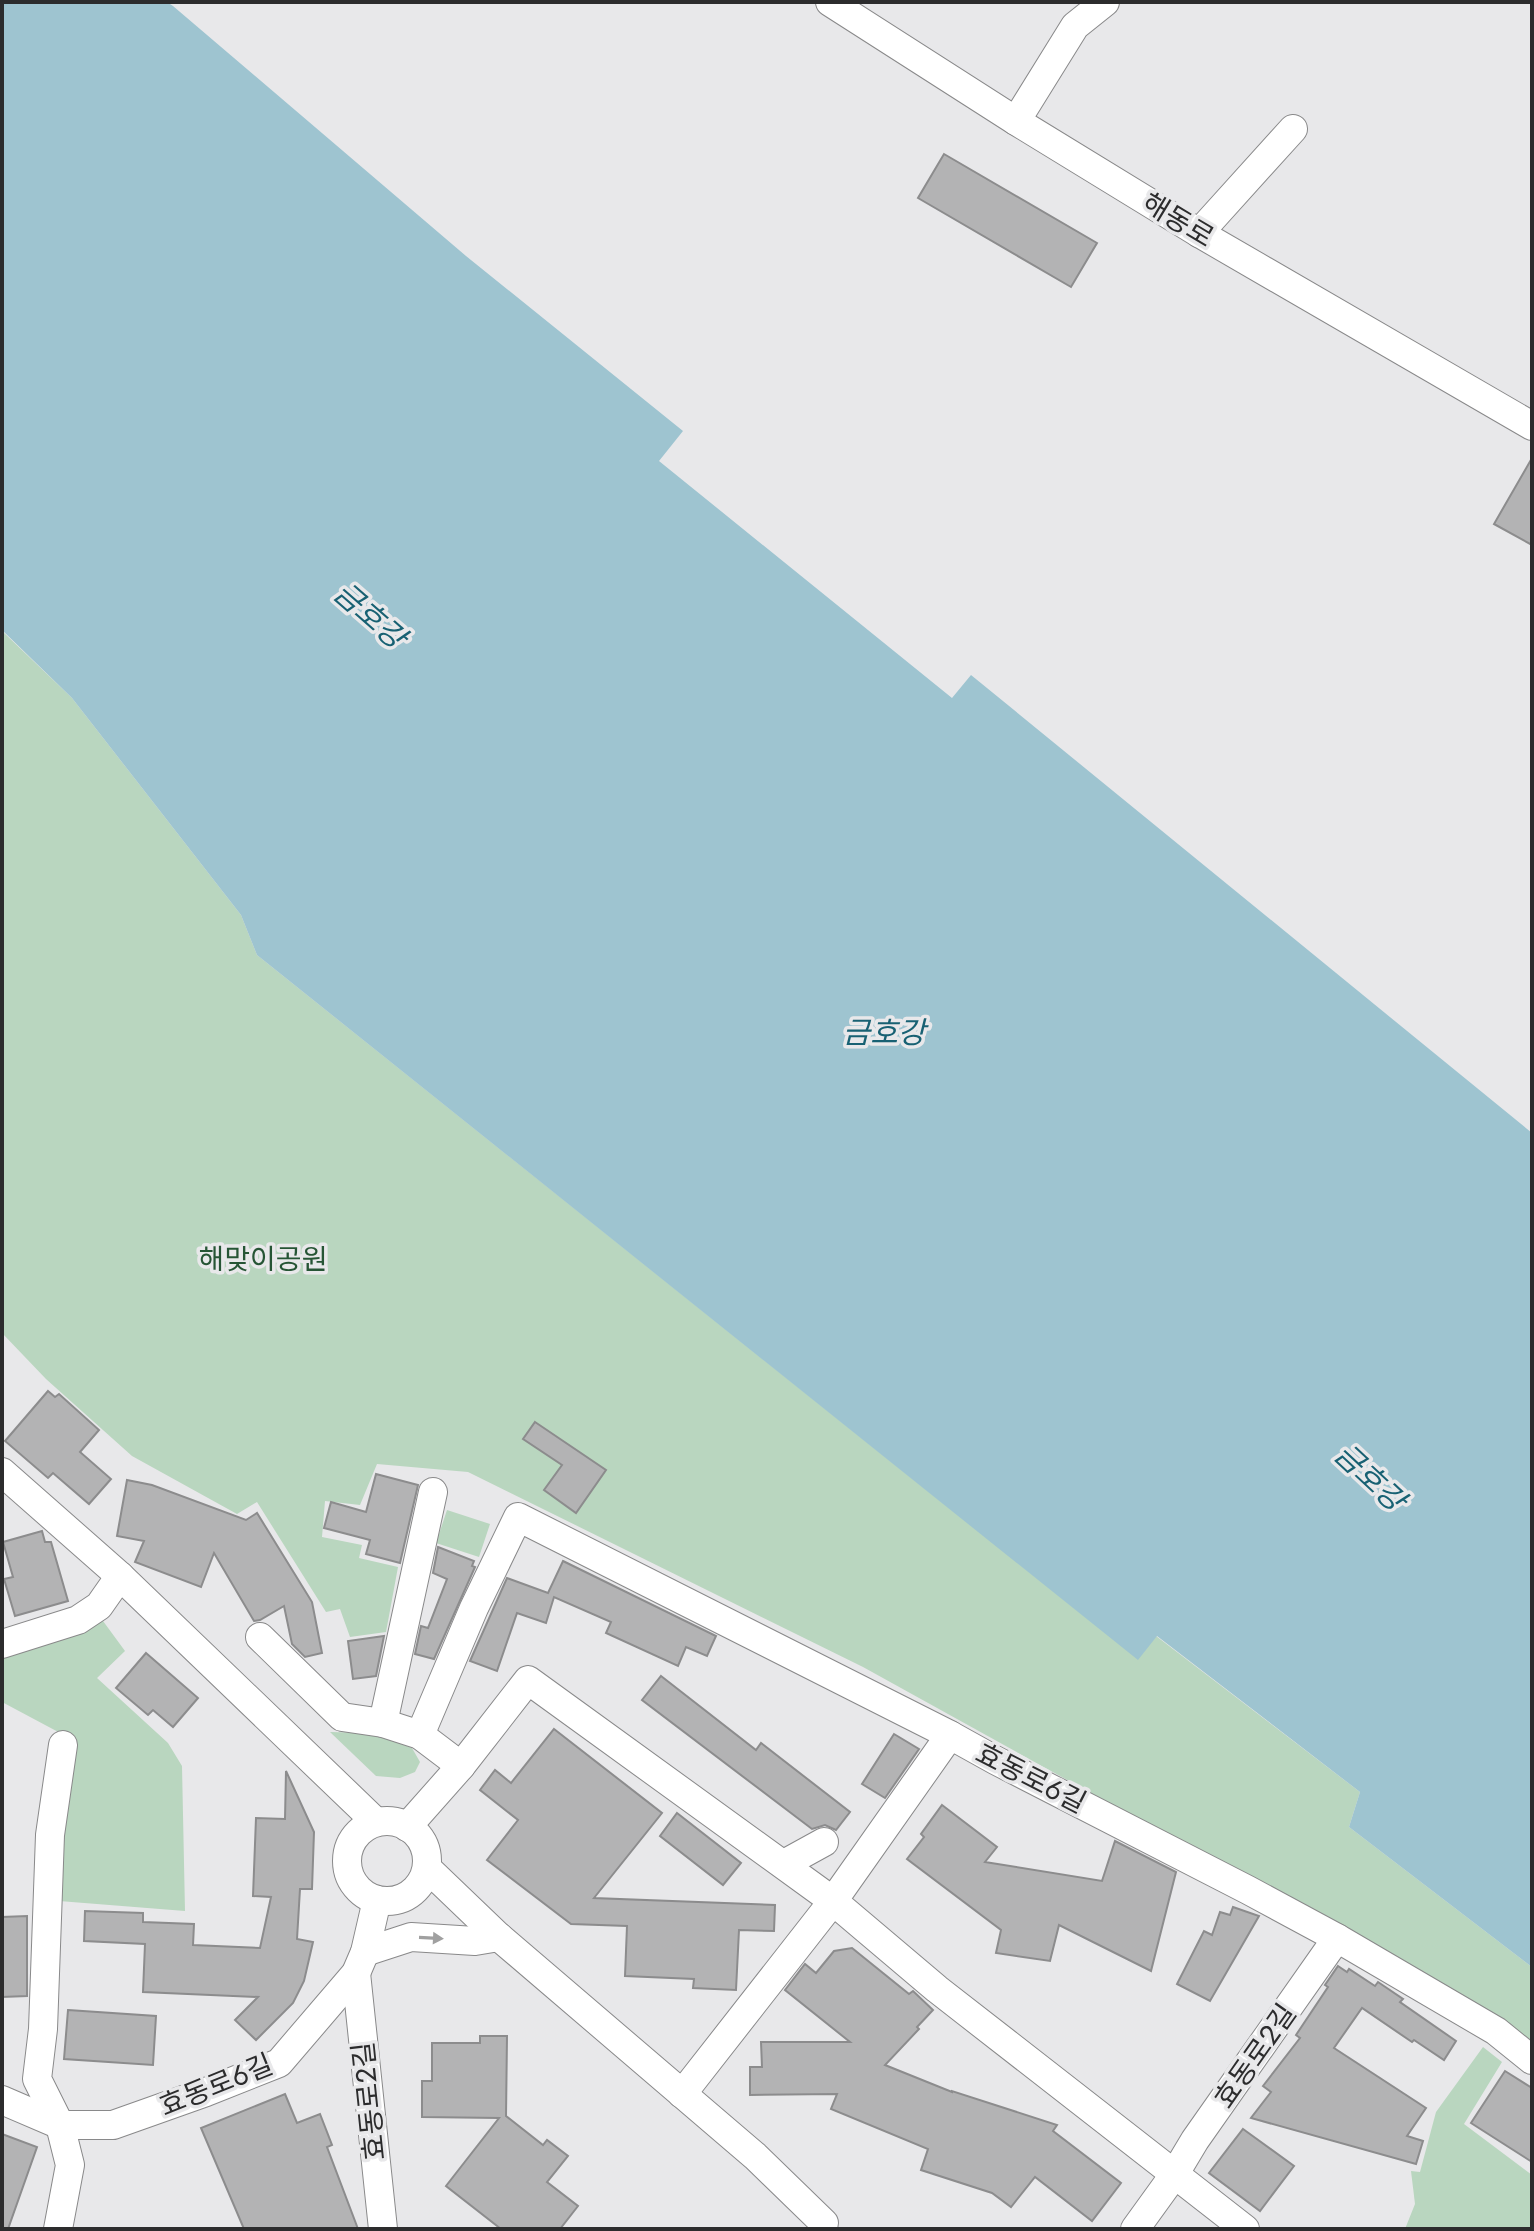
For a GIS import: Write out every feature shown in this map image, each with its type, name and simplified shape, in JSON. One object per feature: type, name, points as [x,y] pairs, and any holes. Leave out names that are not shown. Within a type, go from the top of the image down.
[{"type":"street","name":"해동로","points":[[830,2],[1199,233],[1532,426]]},
{"type":"street","points":[[1016,121],[1075,26],[1105,2]]},
{"type":"street","points":[[1199,233],[1293,129]]},
{"type":"street","points":[[2,1472],[120,1576],[376,1822]]},
{"type":"street","points":[[383,1723],[433,1492]]},
{"type":"street","name":"효동로6길","points":[[420,1735],[474,1608],[518,1517],[950,1735],[1337,1938],[1496,2031],[1532,2060]]},
{"type":"street","points":[[2,1644],[78,1620],[99,1606],[120,1576]]},
{"type":"street","points":[[260,1637],[342,1717],[383,1723],[420,1735],[461,1766]]},
{"type":"street","points":[[407,1827],[461,1766],[528,1680],[833,1901],[937,1989],[1245,2229]]},
{"type":"street","points":[[682,2094],[833,1901],[950,1735]]},
{"type":"street","points":[[58,2229],[70,2165],[60,2125],[37,2079],[43,2029],[50,1835],[63,1745]]},
{"type":"street","points":[[389,1820],[407,1827],[423,1842],[427,1854],[427,1868],[422,1881],[414,1891],[390,1901],[364,1895],[348,1874],[348,1848],[354,1837],[364,1827],[376,1822],[389,1820]]},
{"type":"street","points":[[784,1864],[824,1842]]},
{"type":"street","points":[[427,1868],[499,1937],[755,2156],[824,2227]]},
{"type":"street","name":"효동로6길","points":[[2,2100],[60,2125],[113,2125],[279,2063],[360,1962],[377,1900]]},
{"type":"street","points":[[360,1962],[411,1937],[475,1941],[499,1937]]},
{"type":"street","name":"효동로2길","points":[[1135,2229],[1337,1938]]},
{"type":"street","name":"효동로2길","points":[[360,1962],[383,2229]]},
{"type":"green space","name":"해맞이공원","points":[[2,631],[72,698],[241,915],[257,955],[1138,1659],[1156,1636],[1360,1792],[1349,1827],[1532,1967],[1532,2052],[1239,1875],[863,1667],[468,1472],[377,1464],[360,1505],[325,1501],[322,1537],[362,1545],[359,1558],[398,1567],[386,1632],[350,1637],[340,1609],[326,1612],[257,1502],[237,1514],[132,1456],[46,1379],[2,1333]]},
{"type":"green space","points":[[447,1510],[490,1524],[479,1557],[436,1543]]},
{"type":"green space","points":[[103,1621],[125,1651],[97,1678],[168,1743],[182,1766],[185,1911],[59,1901],[61,1809],[77,1742],[2,1702],[2,1653],[75,1633]]},
{"type":"green space","points":[[330,1732],[372,1733],[412,1748],[420,1762],[415,1772],[400,1778],[376,1776]]},
{"type":"green space","points":[[1483,2047],[1502,2062],[1464,2124],[1532,2175],[1532,2229],[1405,2229],[1415,2204],[1411,2171],[1420,2172],[1436,2112]]},
{"type":"water","name":"금호강","points":[[2,2],[167,2],[173,6],[466,256],[683,431],[659,461],[952,698],[971,675],[1532,1133],[1532,1967],[1349,1827],[1360,1792],[1157,1636],[1138,1660],[257,955],[241,915],[72,698],[2,630]]},
{"type":"building","points":[[944,154],[1097,243],[1071,287],[918,198]]},
{"type":"building","points":[[1532,458],[1532,545],[1494,524]]},
{"type":"building","points":[[48,1391],[55,1397],[59,1394],[99,1430],[80,1452],[111,1479],[89,1504],[53,1473],[48,1478],[5,1441]]},
{"type":"building","points":[[535,1422],[606,1470],[576,1513],[544,1490],[562,1465],[523,1439]]},
{"type":"building","points":[[376,1474],[418,1485],[400,1563],[366,1554],[370,1540],[324,1528],[331,1502],[366,1512]]},
{"type":"building","points":[[127,1480],[152,1485],[246,1520],[257,1513],[312,1602],[322,1653],[305,1657],[292,1644],[284,1606],[254,1621],[214,1553],[201,1587],[135,1562],[144,1541],[117,1536]]},
{"type":"building","points":[[42,1531],[45,1542],[51,1542],[68,1601],[15,1616],[4,1579],[13,1577],[3,1542]]},
{"type":"building","points":[[438,1547],[474,1561],[472,1566],[475,1567],[434,1659],[415,1654],[421,1626],[428,1628],[447,1579],[433,1573]]},
{"type":"building","points":[[563,1561],[716,1636],[707,1656],[686,1647],[678,1666],[606,1633],[611,1622],[554,1597],[546,1623],[517,1613],[497,1671],[470,1661],[507,1578],[548,1593]]},
{"type":"building","points":[[384,1636],[376,1676],[353,1679],[348,1641]]},
{"type":"building","points":[[146,1653],[198,1698],[173,1727],[153,1710],[148,1715],[116,1688]]},
{"type":"building","points":[[661,1676],[756,1750],[761,1743],[850,1812],[836,1830],[825,1825],[812,1829],[642,1700]]},
{"type":"building","points":[[554,1729],[662,1813],[594,1898],[775,1905],[774,1931],[739,1930],[736,1990],[693,1988],[694,1979],[625,1976],[627,1926],[571,1924],[487,1860],[518,1820],[480,1790],[495,1770],[511,1783]]},
{"type":"building","points":[[894,1734],[919,1749],[885,1798],[862,1784]]},
{"type":"building","points":[[286,1771],[314,1832],[312,1889],[300,1889],[297,1939],[313,1942],[304,1981],[293,2003],[256,2040],[235,2020],[258,1997],[143,1992],[145,1944],[84,1941],[85,1911],[143,1913],[143,1922],[194,1924],[193,1945],[260,1948],[271,1897],[253,1896],[256,1818],[285,1819]]},
{"type":"building","points":[[942,1805],[997,1847],[985,1862],[1102,1881],[1115,1841],[1176,1872],[1151,1971],[1059,1925],[1050,1961],[996,1953],[1001,1930],[907,1859]]},
{"type":"building","points":[[677,1813],[741,1863],[723,1885],[660,1836]]},
{"type":"building","points":[[1233,1907],[1259,1916],[1210,2001],[1177,1984],[1204,1931],[1212,1935],[1220,1912],[1230,1915]]},
{"type":"building","points":[[27,1916],[27,1996],[2,1997],[2,1917]]},
{"type":"building","points":[[852,1948],[909,1994],[913,1991],[933,2010],[885,2065],[952,2092],[1057,2125],[1053,2131],[1121,2183],[1092,2221],[1035,2177],[1011,2207],[992,2193],[921,2170],[928,2149],[831,2109],[837,2094],[750,2095],[750,2067],[762,2067],[761,2042],[850,2042],[785,1990],[805,1964],[816,1973],[834,1951]]},
{"type":"building","points":[[1338,1966],[1347,1972],[1349,1969],[1375,1986],[1378,1982],[1403,1999],[1400,2002],[1456,2041],[1444,2060],[1362,2008],[1334,2048],[1426,2108],[1407,2136],[1423,2141],[1416,2164],[1251,2118],[1271,2092],[1263,2086],[1300,2038],[1296,2035]]},
{"type":"building","points":[[68,2010],[156,2016],[153,2065],[64,2059]]},
{"type":"building","points":[[480,2036],[507,2036],[506,2116],[543,2145],[547,2140],[568,2156],[547,2182],[578,2206],[560,2229],[501,2229],[446,2186],[499,2118],[422,2117],[422,2081],[432,2081],[432,2043],[480,2043]]},
{"type":"building","points":[[1505,2071],[1532,2088],[1532,2162],[1471,2123]]},
{"type":"building","points":[[285,2094],[297,2123],[320,2114],[332,2145],[327,2147],[358,2229],[244,2229],[201,2128]]},
{"type":"building","points":[[1243,2129],[1294,2166],[1260,2211],[1209,2173]]},
{"type":"building","points":[[2,2134],[37,2147],[8,2229],[2,2229]]}]
